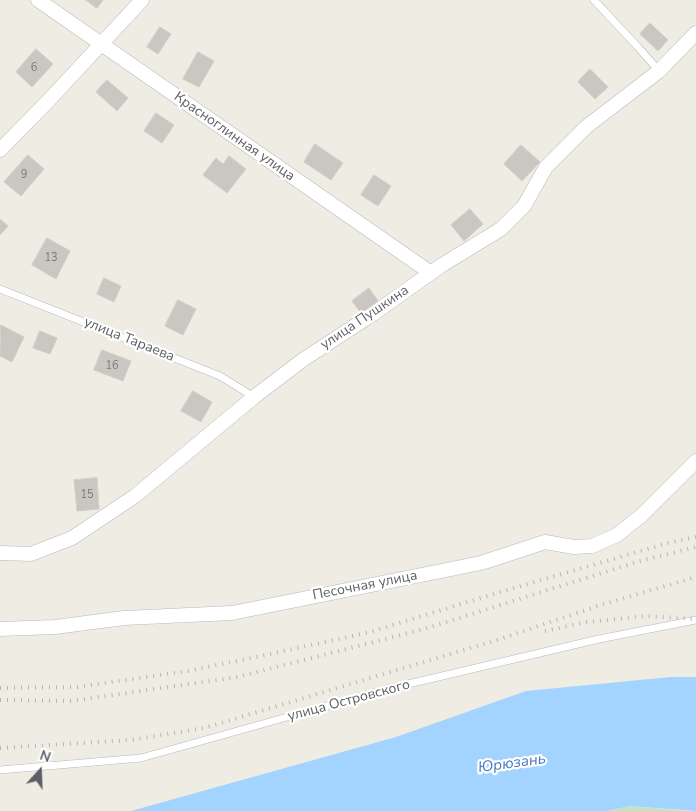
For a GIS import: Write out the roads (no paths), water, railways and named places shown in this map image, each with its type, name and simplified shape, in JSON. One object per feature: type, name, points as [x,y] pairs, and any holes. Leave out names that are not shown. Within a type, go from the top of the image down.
[{"type":"street","name":"Красноглинная улица","points":[[38,0],[431,273]]},
{"type":"street","points":[[0,150],[142,0]]},
{"type":"street","name":"улица Пушкина","points":[[0,553],[30,554],[72,538],[135,496],[254,397],[304,359],[501,228],[524,206],[546,167],[586,127],[659,71],[696,33]]},
{"type":"street","name":"Песочная улица","points":[[0,629],[54,627],[124,618],[232,613],[481,563],[545,542],[574,547],[592,546],[617,535],[642,515],[696,461]]},
{"type":"lane","points":[[594,0],[659,71]]},
{"type":"lane","name":"улица Тараева","points":[[0,290],[220,376],[254,397]]},
{"type":"lane","name":"улица Островского","points":[[0,770],[141,758],[387,689],[600,639],[696,620]]},
{"type":"water","name":"Юрюзань","points":[[671,677],[696,677],[696,811],[630,806],[607,811],[131,811],[396,737],[526,691]]},
{"type":"railway","points":[[0,688],[77,687],[188,671],[261,656],[370,632],[668,543],[696,537]]},
{"type":"railway","points":[[0,700],[71,701],[238,677],[424,629],[640,561],[696,547]]},
{"type":"railway","points":[[0,748],[131,740],[204,728],[494,641],[604,604],[696,577]]},
{"type":"railway","points":[[545,631],[587,622],[644,616],[696,619]]}]
